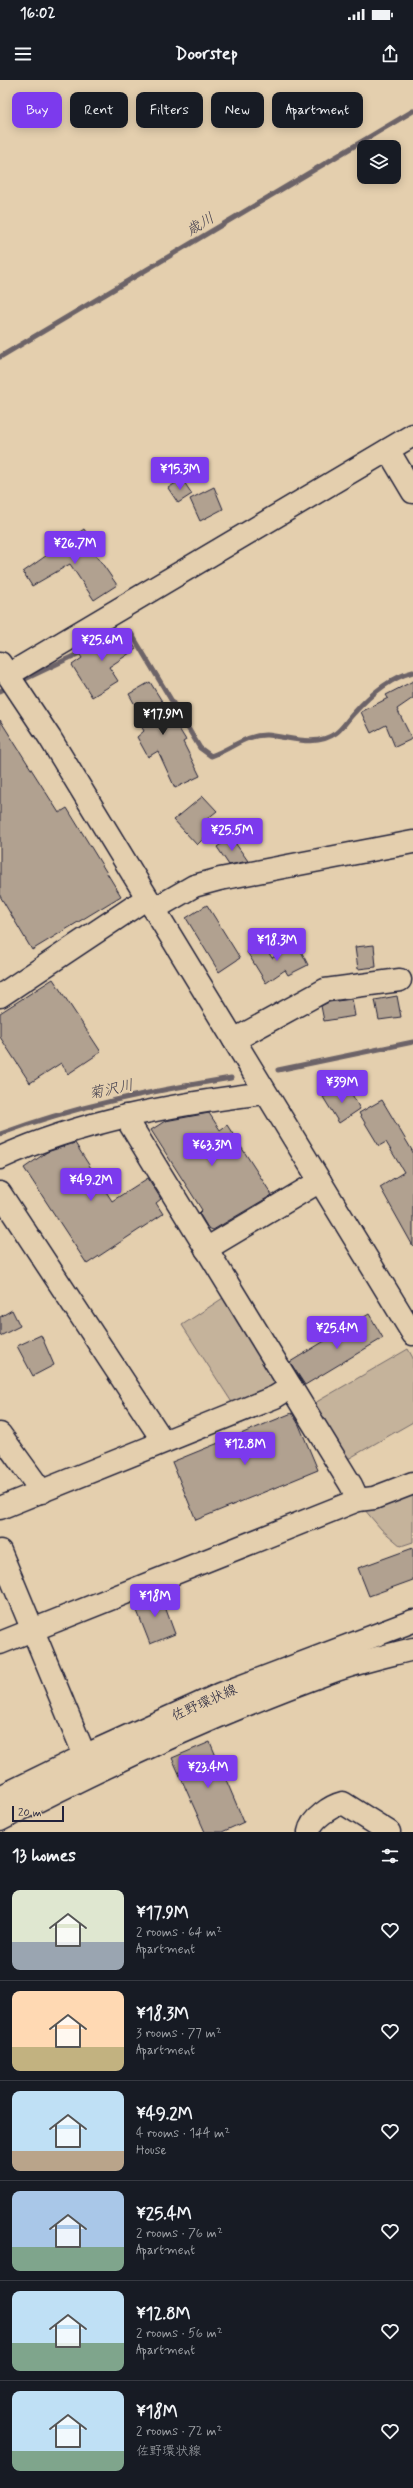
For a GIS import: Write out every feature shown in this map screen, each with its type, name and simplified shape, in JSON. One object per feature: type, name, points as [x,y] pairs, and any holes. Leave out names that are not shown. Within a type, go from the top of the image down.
[{"type":"street","points":[[413,435],[4,669],[50,738],[320,1181],[406,1307],[413,1334]]},
{"type":"street","points":[[388,450],[413,492]]},
{"type":"street","points":[[0,996],[151,904],[194,886],[220,879],[413,842]]},
{"type":"street","points":[[234,1040],[325,990],[400,980]]},
{"type":"street","points":[[0,1158],[68,1131],[125,1116],[265,1093]]},
{"type":"street","points":[[125,1116],[291,1387],[358,1500]]},
{"type":"street","points":[[206,1249],[320,1181]]},
{"type":"street","points":[[0,1194],[163,1441]]},
{"type":"street","points":[[0,1508],[275,1397],[291,1387]]},
{"type":"street","points":[[0,1434],[42,1492]]},
{"type":"street","points":[[0,1643],[31,1629],[358,1500],[374,1498],[413,1483]]},
{"type":"street","points":[[0,1551],[88,1764]]},
{"type":"street","name":"佐野環状線","points":[[0,1820],[88,1764],[221,1694],[413,1620]]},
{"type":"street","name":"佐野環状線","points":[[0,1797],[312,1679],[413,1649]]},
{"type":"street","points":[[309,1832],[311,1825],[333,1805],[343,1803],[389,1832]]},
{"type":"shaded area","points":[[226,1296],[273,1374],[275,1383],[268,1390],[233,1404],[182,1325]]},
{"type":"shaded area","points":[[408,1349],[413,1358],[413,1422],[348,1459],[313,1404]]},
{"type":"shaded area","points":[[413,1491],[413,1542],[401,1546],[381,1529],[364,1509]]},
{"type":"building","points":[[182,479],[192,494],[178,503],[168,488]]},
{"type":"building","points":[[214,487],[223,509],[200,521],[190,499]]},
{"type":"building","points":[[84,529],[95,547],[92,549],[117,585],[94,600],[70,564],[32,586],[23,572]]},
{"type":"building","points":[[123,630],[136,649],[109,667],[118,681],[92,697],[72,665],[82,658],[76,649],[92,640],[96,647]]},
{"type":"building","points":[[413,681],[413,698],[397,709],[412,739],[395,747],[386,725],[371,733],[361,712],[388,698],[386,695]]},
{"type":"building","points":[[150,682],[186,740],[183,742],[200,776],[175,788],[158,751],[148,757],[137,737],[144,731],[136,717],[140,714],[129,694]]},
{"type":"building","points":[[0,720],[59,813],[67,808],[121,896],[32,950],[0,896]]},
{"type":"building","points":[[203,796],[217,811],[207,819],[215,827],[197,845],[174,820]]},
{"type":"building","points":[[231,837],[248,861],[229,865],[217,847]]},
{"type":"building","points":[[207,905],[240,958],[219,972],[186,918]]},
{"type":"building","points":[[262,942],[272,958],[298,945],[308,965],[288,975],[285,970],[266,983],[247,952]]},
{"type":"building","points":[[374,945],[376,967],[358,969],[355,947]]},
{"type":"building","points":[[53,979],[101,1052],[68,1074],[61,1063],[30,1083],[0,1037],[0,1013]]},
{"type":"building","points":[[397,996],[401,1017],[379,1020],[375,1000]]},
{"type":"building","points":[[352,999],[355,1016],[324,1021],[321,1006],[329,1002]]},
{"type":"building","points":[[348,1087],[360,1109],[339,1123],[323,1097]]},
{"type":"building","points":[[382,1100],[413,1152],[413,1246],[380,1187],[404,1172],[386,1142],[379,1146],[359,1113]]},
{"type":"building","points":[[209,1113],[220,1130],[227,1125],[272,1195],[213,1230],[208,1228],[199,1213],[202,1210],[151,1130],[165,1121]]},
{"type":"building","points":[[75,1143],[112,1201],[148,1178],[161,1199],[156,1203],[163,1214],[87,1264],[24,1168],[47,1152]]},
{"type":"building","points":[[12,1310],[20,1326],[0,1336],[0,1317]]},
{"type":"building","points":[[369,1314],[383,1338],[305,1385],[290,1362]]},
{"type":"building","points":[[41,1335],[54,1365],[33,1376],[17,1346]]},
{"type":"building","points":[[292,1413],[299,1425],[318,1470],[196,1520],[172,1462]]},
{"type":"building","points":[[413,1548],[413,1580],[369,1596],[358,1568]]},
{"type":"building","points":[[160,1593],[175,1634],[150,1644],[134,1603]]},
{"type":"building","points":[[210,1742],[244,1822],[222,1832],[205,1832],[172,1758]]},
{"type":"waterway","name":"歳川","points":[[0,357],[413,111]]},
{"type":"waterway","points":[[121,635],[131,633],[200,748],[211,756],[259,735],[311,741],[328,737],[336,733],[360,706],[380,688],[396,678],[413,672]]},
{"type":"waterway","points":[[19,682],[113,637]]},
{"type":"waterway","points":[[0,691],[10,686]]},
{"type":"waterway","name":"菊沢川","points":[[278,1070],[413,1042]]},
{"type":"waterway","name":"菊沢川","points":[[0,1134],[85,1107],[172,1088],[231,1078]]}]
